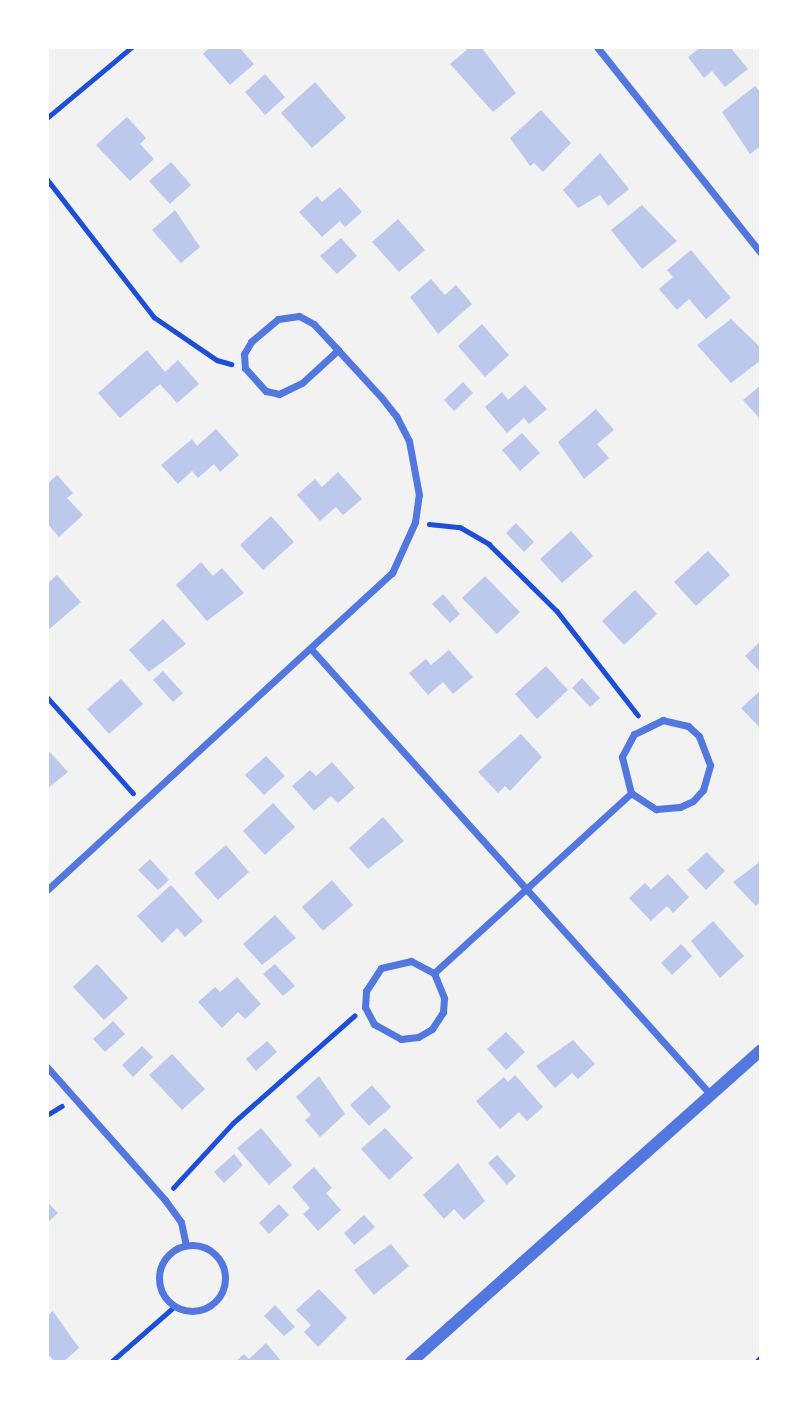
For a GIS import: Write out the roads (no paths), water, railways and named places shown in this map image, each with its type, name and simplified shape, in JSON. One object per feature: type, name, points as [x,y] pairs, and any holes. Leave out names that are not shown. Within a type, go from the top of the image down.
[{"type":"street","points":[[597,47],[761,253]]},
{"type":"street","points":[[47,890],[312,650],[392,573],[415,522],[419,495],[409,441],[381,397],[338,350],[314,324],[299,316],[286,316],[251,342],[244,354],[245,368],[266,391],[279,394],[302,383],[338,350]]},
{"type":"street","points":[[312,650],[710,1095]]},
{"type":"street","points":[[663,720],[688,726],[708,749],[709,775],[703,790],[680,807],[656,809],[631,793],[622,770],[622,757],[634,734],[647,725],[663,720]]},
{"type":"street","points":[[434,973],[631,793]]},
{"type":"street","points":[[411,961],[434,973],[442,985],[443,1012],[432,1029],[418,1037],[388,1035],[374,1024],[365,1007],[366,991],[380,968],[411,961]]},
{"type":"street","points":[[411,1362],[761,1050]]},
{"type":"street","points":[[47,1067],[165,1200],[181,1222],[186,1245]]},
{"type":"street","points":[[186,1245],[210,1250],[219,1259],[226,1280],[215,1303],[202,1310],[175,1306],[163,1294],[161,1267],[174,1250],[186,1245]]}]
